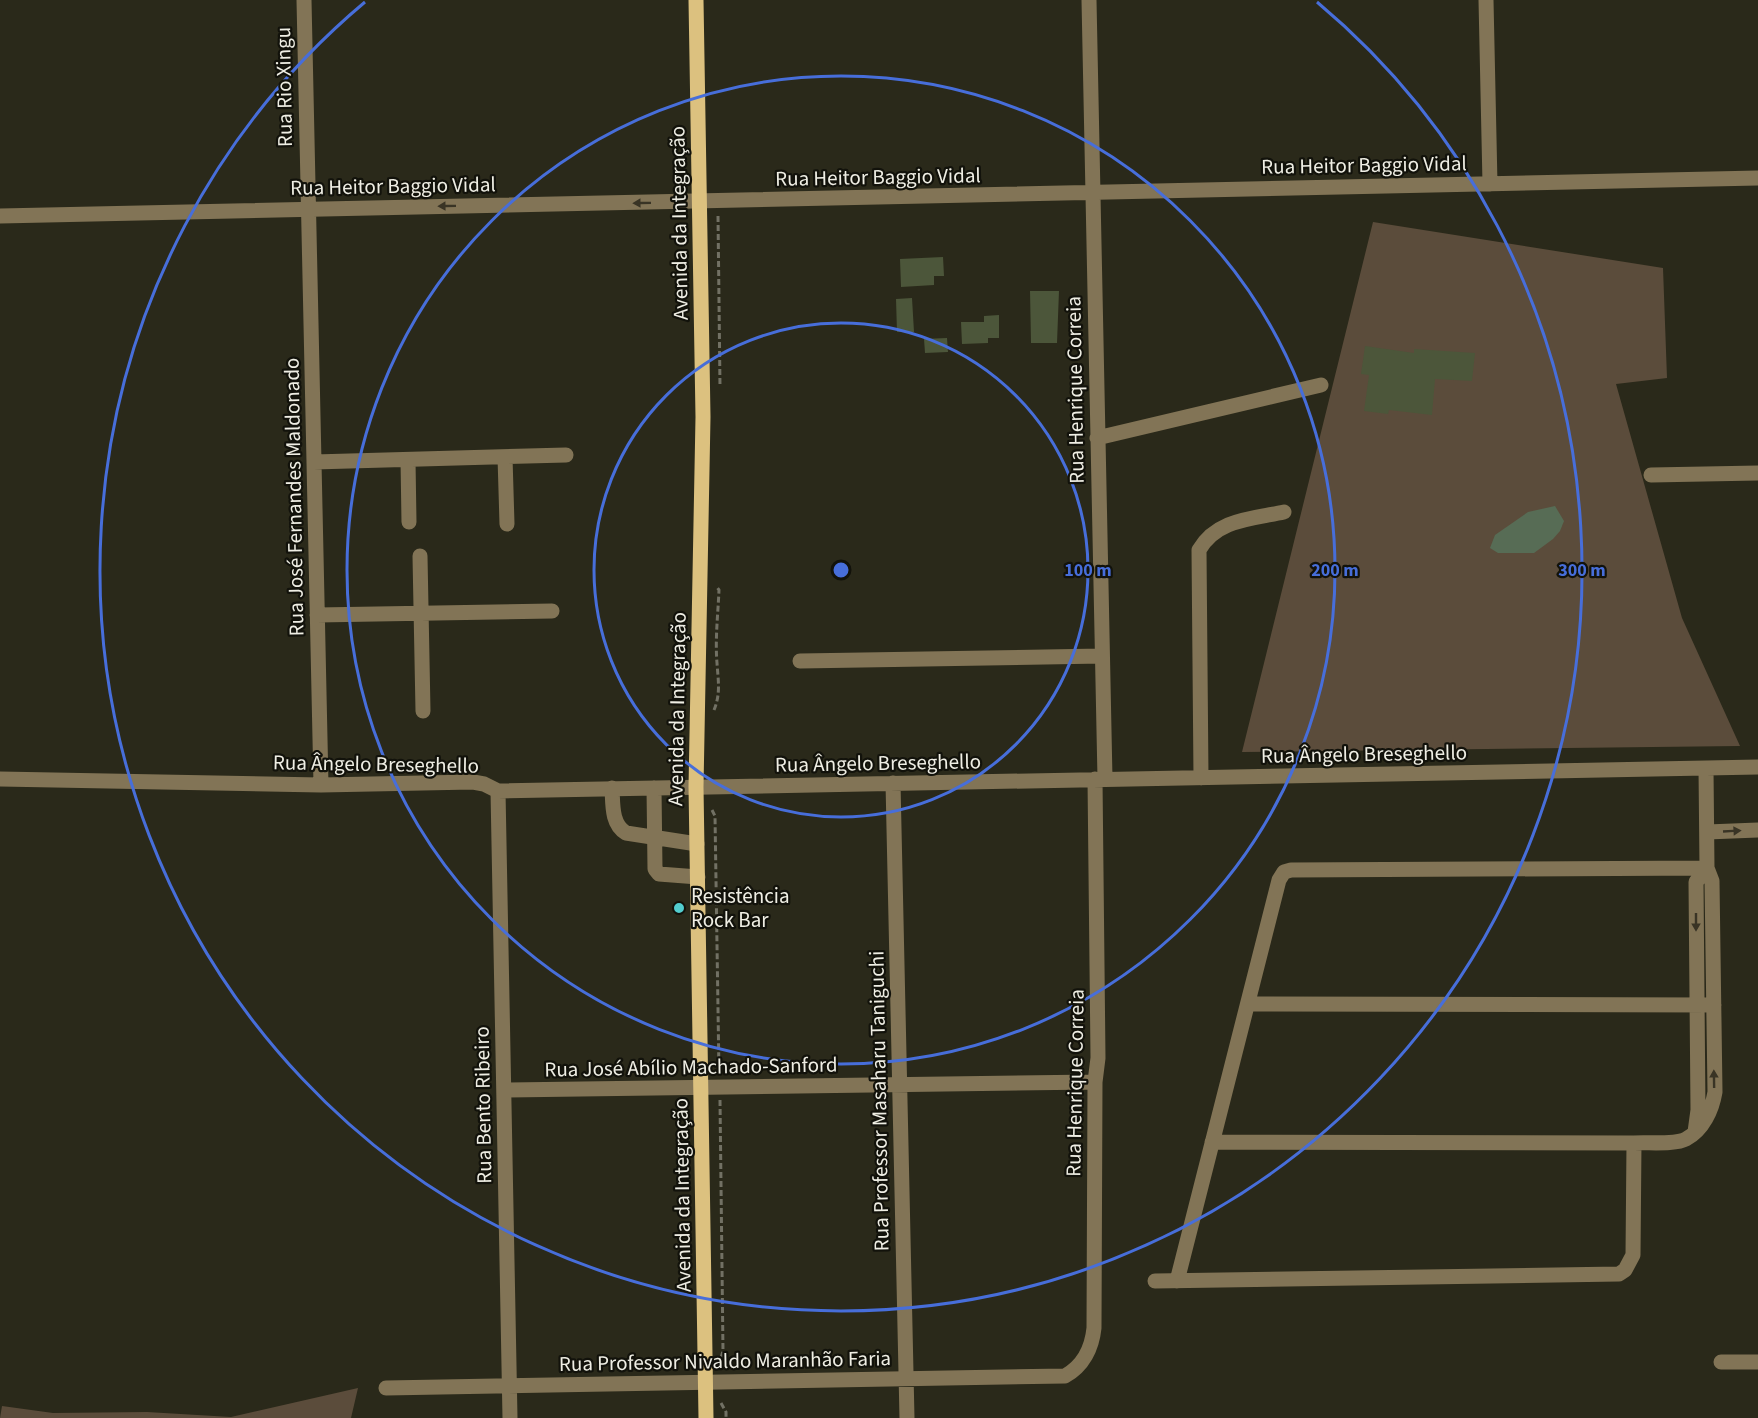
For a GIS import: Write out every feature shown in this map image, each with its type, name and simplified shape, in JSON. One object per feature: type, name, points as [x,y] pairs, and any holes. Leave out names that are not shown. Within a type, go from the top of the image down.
[{"type":"main road","name":"Avenida da Integração","points":[[696,0],[703,417],[696,787],[706,1418]]},
{"type":"street","name":"Rua Rio Xingu","points":[[303,0],[308,209]]},
{"type":"street","name":"Rua Henrique Correia","points":[[1065,1376],[1078,1367],[1085,1357],[1093,1338],[1094,1328],[1095,1082],[1098,1058],[1102,656],[1089,0]]},
{"type":"street","points":[[1486,0],[1490,184]]},
{"type":"street","name":"Rua Heitor Baggio Vidal","points":[[0,216],[1758,178]]},
{"type":"street","name":"Rua José Fernandes Maldonado","points":[[308,209],[321,785]]},
{"type":"street","points":[[1097,438],[1321,385]]},
{"type":"street","points":[[314,462],[566,455]]},
{"type":"street","points":[[505,457],[507,524]]},
{"type":"street","points":[[408,460],[409,522]]},
{"type":"street","points":[[1651,475],[1758,473]]},
{"type":"street","points":[[1202,778],[1199,550],[1222,526],[1284,512]]},
{"type":"street","points":[[420,556],[423,711]]},
{"type":"street","points":[[317,615],[552,611]]},
{"type":"street","points":[[800,661],[1102,656]]},
{"type":"street","name":"Rua Ângelo Breseghello","points":[[0,779],[321,785],[473,782],[484,784],[498,791],[1758,767]]},
{"type":"street","points":[[1212,1142],[1634,1143],[1685,1140],[1707,1117],[1712,1106],[1714,1092],[1712,881],[1707,868],[1706,768]]},
{"type":"street","name":"Rua Professor Masaharu Taniguchi","points":[[893,783],[907,1418]]},
{"type":"street","points":[[612,788],[614,819],[620,829],[626,833],[697,844]]},
{"type":"street","points":[[654,788],[653,836],[656,871],[659,874],[698,877]]},
{"type":"street","name":"Rua Bento Ribeiro","points":[[498,791],[510,1418]]},
{"type":"street","points":[[1707,832],[1758,830]]},
{"type":"street","points":[[1177,1281],[1279,880],[1284,872],[1291,870],[1707,868]]},
{"type":"street","points":[[1695,1132],[1698,1110],[1696,882],[1707,868]]},
{"type":"street","points":[[1248,1004],[1714,1005]]},
{"type":"street","name":"Rua José Abílio Machado-Sanford","points":[[504,1090],[1095,1082]]},
{"type":"street","points":[[1155,1281],[1619,1274],[1625,1270],[1634,1255],[1634,1143]]},
{"type":"street","points":[[1721,1362],[1758,1362]]},
{"type":"street","name":"Rua Professor Nivaldo Maranhão Faria","points":[[386,1388],[1065,1376]]},
{"type":"path","points":[[709,807],[715,816],[719,1068]]},
{"type":"path","points":[[720,1104],[723,1351],[720,1364]]},
{"type":"path","points":[[721,1401],[726,1418]]},
{"type":"shaded area","points":[[1373,222],[1663,268],[1667,378],[1616,384],[1682,618],[1740,746],[1242,752]]},
{"type":"shaded area","points":[[1555,506],[1564,521],[1560,531],[1534,553],[1498,553],[1490,548],[1495,535],[1528,512]]},
{"type":"shaded area","points":[[358,1388],[351,1418],[0,1418],[2,1406],[53,1413],[147,1412],[231,1417]]},
{"type":"building","points":[[943,257],[944,276],[934,276],[934,285],[901,287],[900,259]]},
{"type":"building","points":[[1030,291],[1059,291],[1057,343],[1031,343]]},
{"type":"building","points":[[912,298],[914,332],[897,332],[896,299]]},
{"type":"building","points":[[999,315],[999,338],[988,338],[988,343],[962,344],[961,322],[984,322],[984,316]]},
{"type":"building","points":[[947,338],[948,352],[925,353],[924,339]]},
{"type":"building","points":[[1365,346],[1414,353],[1414,349],[1475,353],[1472,381],[1435,379],[1432,415],[1389,410],[1388,414],[1364,411],[1369,375],[1361,374]]},
{"type":"place","name":"Resistência Rock Bar","points":[[679,908]]}]
